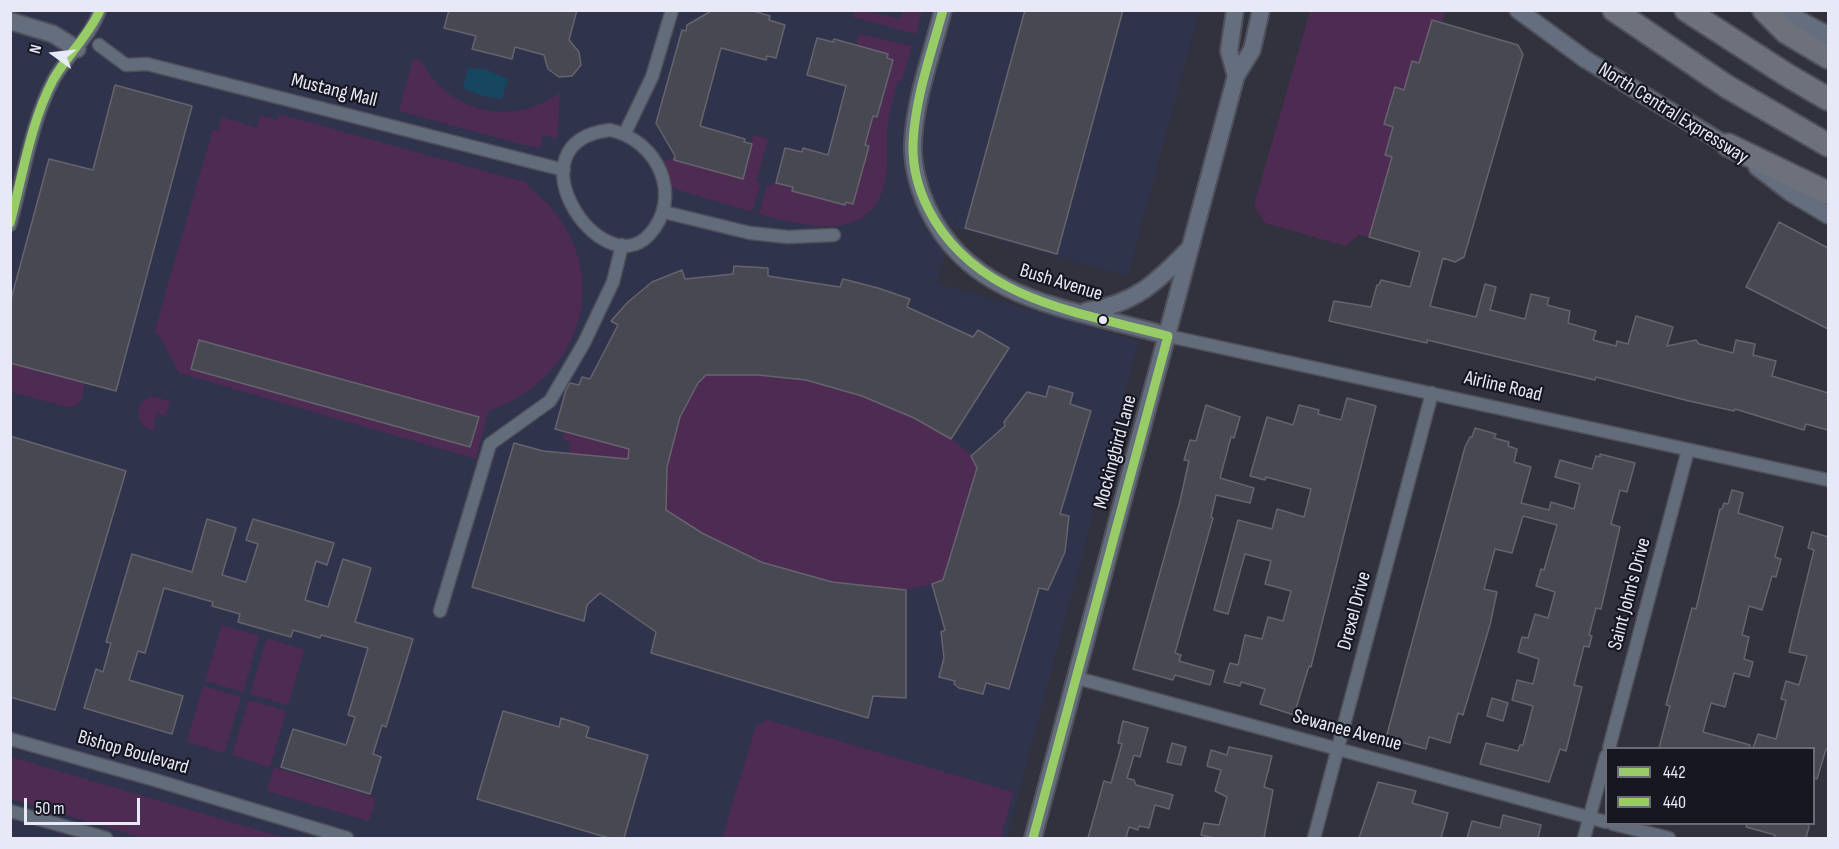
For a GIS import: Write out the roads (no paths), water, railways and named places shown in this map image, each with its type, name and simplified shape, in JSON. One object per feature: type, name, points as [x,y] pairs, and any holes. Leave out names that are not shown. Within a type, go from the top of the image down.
[{"type":"highway","points":[[1614,10],[1726,86],[1828,145]]},
{"type":"highway","points":[[1686,10],[1828,99]]},
{"type":"highway","points":[[1764,10],[1786,32],[1828,57]]},
{"type":"highway","points":[[1728,145],[1828,193]]},
{"type":"main road","name":"Bush Avenue","points":[[943,10],[922,87],[913,146],[915,173],[925,203],[946,241],[978,273],[1023,296],[1168,336]]},
{"type":"main road","name":"Mockingbird Lane","points":[[1234,10],[1229,51],[1236,76]]},
{"type":"main road","name":"Mockingbird Lane","points":[[1034,838],[1236,76],[1252,50],[1261,10]]},
{"type":"main road","name":"North Central Expressway","points":[[1518,10],[1585,59],[1728,145],[1791,192],[1828,215]]},
{"type":"main road","points":[[1781,10],[1828,34]]},
{"type":"main road","points":[[10,21],[53,34],[77,49]]},
{"type":"main road","points":[[1081,312],[1107,308],[1131,300],[1166,273],[1190,248]]},
{"type":"street","points":[[10,225],[43,102],[55,78],[88,37],[100,10]]},
{"type":"street","points":[[626,133],[652,77],[672,10]]},
{"type":"street","name":"Mustang Mall","points":[[99,45],[126,65],[147,64],[564,170]]},
{"type":"street","points":[[610,130],[626,133],[639,141],[657,166],[666,196],[664,212],[657,226],[645,238],[622,245],[603,240],[580,220],[569,202],[564,184],[564,170],[574,145],[581,138],[595,132],[610,130]]},
{"type":"street","points":[[664,212],[750,233],[788,237],[834,234]]},
{"type":"street","points":[[440,611],[490,444],[550,401],[584,343],[613,282],[622,245]]},
{"type":"street","name":"Airline Road","points":[[1168,336],[1191,343],[1828,480]]},
{"type":"street","name":"Drexel Drive","points":[[1314,838],[1432,393]]},
{"type":"street","name":"Saint John's Drive","points":[[1609,747],[1688,450]]},
{"type":"street","name":"Sewanee Avenue","points":[[1077,678],[1605,822]]},
{"type":"street","name":"Bishop Boulevard","points":[[10,739],[347,838]]},
{"type":"street","points":[[1584,838],[1605,760]]},
{"type":"street","points":[[10,811],[106,838]]},
{"type":"street","points":[[1617,825],[1669,838]]}]
